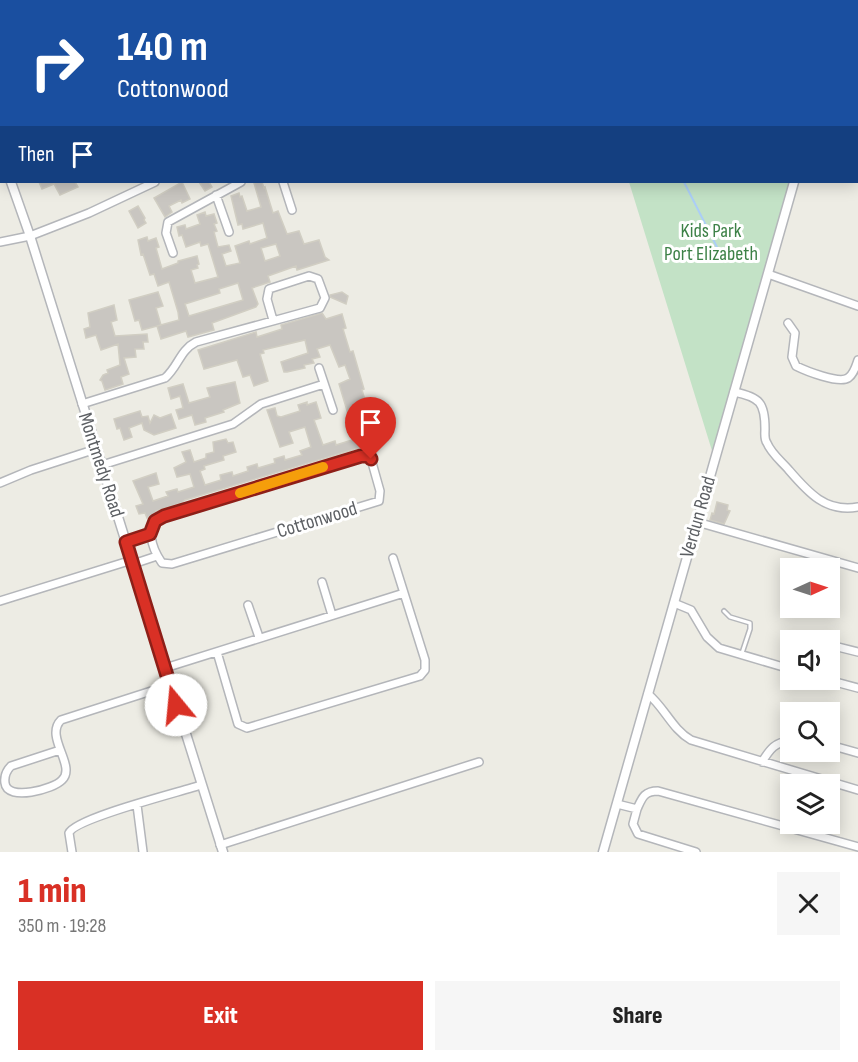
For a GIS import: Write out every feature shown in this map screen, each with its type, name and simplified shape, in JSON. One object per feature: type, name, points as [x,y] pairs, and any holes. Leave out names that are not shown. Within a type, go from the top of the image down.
[{"type":"street","name":"Montmedy Road","points":[[11,183],[30,236],[221,848]]},
{"type":"street","points":[[0,242],[30,236],[98,210],[153,183]]},
{"type":"street","points":[[173,253],[166,233],[168,222],[239,183]]},
{"type":"street","points":[[283,183],[292,210]]},
{"type":"street","name":"Verdun Road","points":[[603,852],[794,183]]},
{"type":"street","points":[[216,195],[229,232]]},
{"type":"street","points":[[768,274],[858,306]]},
{"type":"street","points":[[82,404],[165,378],[186,348],[196,342],[320,308],[325,298],[316,276],[303,277],[269,289],[267,299],[273,320]]},
{"type":"street","points":[[788,323],[795,333],[792,357],[796,366],[843,380],[851,375],[858,360]]},
{"type":"street","points":[[319,368],[333,410]]},
{"type":"street","points":[[102,465],[233,424],[261,404],[324,384]]},
{"type":"street","points":[[734,392],[746,394],[758,401],[765,414],[766,443],[810,494],[831,505],[858,507]]},
{"type":"street","points":[[0,483],[96,449]]},
{"type":"street","name":"Cottonwood","points":[[150,534],[155,521],[164,516],[361,456],[369,456],[371,459],[380,491],[379,501],[172,564],[162,563],[157,556]]},
{"type":"street","points":[[697,522],[858,568]]},
{"type":"street","points":[[0,602],[157,556],[150,534],[126,542]]},
{"type":"street","points":[[217,652],[238,724],[247,728],[420,676],[425,670],[425,660],[393,558]]},
{"type":"street","points":[[322,582],[332,615]]},
{"type":"street","points":[[165,668],[404,593]]},
{"type":"street","points":[[674,603],[693,612],[707,637],[719,648],[780,666]]},
{"type":"street","points":[[248,605],[259,638]]},
{"type":"street","points":[[840,648],[858,652]]},
{"type":"street","points":[[840,683],[858,688]]},
{"type":"street","points":[[60,750],[11,766],[5,777],[8,789],[15,793],[24,793],[61,782],[67,771],[56,728],[61,720],[170,684]]},
{"type":"street","points":[[648,694],[659,703],[684,736],[697,743],[858,790]]},
{"type":"street","points":[[762,762],[772,747],[780,742]]},
{"type":"street","points":[[840,748],[858,753]]},
{"type":"street","points":[[221,848],[479,762]]},
{"type":"street","points":[[72,852],[69,833],[73,827],[98,816],[201,785]]},
{"type":"street","points":[[696,852],[638,834],[633,824],[637,809],[647,792],[658,791],[858,847]]},
{"type":"street","points":[[137,804],[143,852]]},
{"type":"street","points":[[617,804],[637,809]]},
{"type":"lane","points":[[723,611],[730,617],[750,623],[742,655]]},
{"type":"green space","name":"Kids Park Port Elizabeth","points":[[629,183],[790,183],[713,454]]},
{"type":"building","points":[[39,183],[76,183],[78,187],[60,195],[54,184],[42,189]]},
{"type":"building","points":[[182,183],[190,199],[182,203],[181,200],[169,206],[172,212],[165,217],[154,198]]},
{"type":"building","points":[[200,183],[210,183],[212,187],[205,191]]},
{"type":"building","points":[[254,183],[262,183],[265,187],[273,213],[278,211],[287,234],[299,231],[304,244],[319,240],[325,257],[329,260],[297,270],[296,266],[268,276],[270,282],[252,288],[258,304],[256,307],[212,323],[214,330],[188,337],[186,331],[161,339],[157,326],[179,320],[178,312],[169,282],[158,286],[154,274],[150,275],[143,254],[141,255],[138,240],[147,237],[148,241],[156,238],[159,247],[156,248],[162,269],[178,261],[197,256],[198,268],[191,270],[195,283],[218,277],[208,244],[201,246],[200,242],[186,247],[182,235],[179,236],[177,227],[185,225],[186,229],[200,224],[197,215],[205,212],[206,216],[214,214],[217,231],[214,232],[218,247],[229,245],[231,251],[222,254],[226,266],[240,263],[235,246],[267,238],[263,223],[243,229],[242,224],[238,225],[231,196],[239,193],[247,211],[261,207]],"holes":[[[276,244],[280,256],[265,261],[261,248]],[[238,283],[243,300],[189,316],[185,304],[220,293],[219,289]]]},
{"type":"building","points":[[138,206],[146,223],[138,228],[129,211]]},
{"type":"building","points":[[158,292],[163,306],[156,308],[161,325],[142,330],[139,320],[135,321],[129,300]]},
{"type":"building","points":[[342,292],[348,296],[346,304],[330,297],[330,295]]},
{"type":"building","points":[[114,305],[117,320],[111,322],[115,336],[147,334],[148,342],[143,342],[144,349],[135,349],[136,357],[124,358],[129,374],[121,377],[123,384],[105,390],[100,380],[103,375],[108,373],[107,370],[120,365],[118,344],[101,350],[96,335],[86,338],[84,329],[90,327],[88,313]]},
{"type":"building","points":[[322,313],[326,319],[342,314],[346,328],[343,329],[350,352],[353,351],[371,420],[360,424],[357,411],[348,414],[339,384],[350,379],[345,365],[339,367],[330,345],[317,349],[320,357],[312,359],[314,363],[304,365],[305,368],[287,372],[284,372],[281,362],[308,353],[305,340],[263,350],[264,353],[260,354],[268,381],[254,386],[250,375],[243,377],[237,360],[204,369],[198,350],[256,332],[257,337],[282,329],[281,325]]},
{"type":"building","points":[[235,382],[240,403],[223,410],[224,412],[205,418],[206,422],[195,425],[192,415],[179,419],[176,410],[183,408],[180,396],[171,399],[168,388],[183,384],[189,403],[210,397],[207,388]]},
{"type":"building","points":[[307,402],[307,405],[316,402],[321,418],[314,420],[323,445],[335,441],[336,445],[352,440],[351,435],[361,432],[365,446],[185,500],[156,511],[157,514],[147,518],[145,513],[139,514],[136,506],[143,504],[133,481],[156,473],[159,484],[148,487],[153,501],[168,496],[166,492],[177,489],[178,492],[194,487],[190,474],[177,477],[174,468],[186,462],[182,452],[190,450],[194,462],[214,452],[213,442],[226,439],[228,443],[233,442],[236,452],[223,456],[224,460],[204,466],[205,469],[200,471],[205,485],[221,480],[220,475],[232,472],[233,476],[248,471],[247,467],[257,464],[258,468],[275,463],[274,459],[284,456],[285,460],[302,455],[300,451],[311,447],[305,427],[289,432],[293,443],[280,447],[267,410],[275,408],[277,416],[281,417],[300,411],[298,405]]},
{"type":"building","points":[[140,411],[142,417],[148,416],[150,423],[154,415],[160,418],[171,414],[176,428],[154,435],[144,430],[142,423],[129,428],[132,437],[124,440],[114,419]]},
{"type":"building","points":[[717,502],[728,505],[727,510],[730,511],[724,524],[710,520]]},
{"type":"waterway","points":[[685,183],[722,257]]},
{"type":"slow traffic","points":[[240,493],[323,467]]},
{"type":"route","points":[[176,705],[126,542],[150,534],[155,521],[164,516],[364,455],[371,459]]}]
